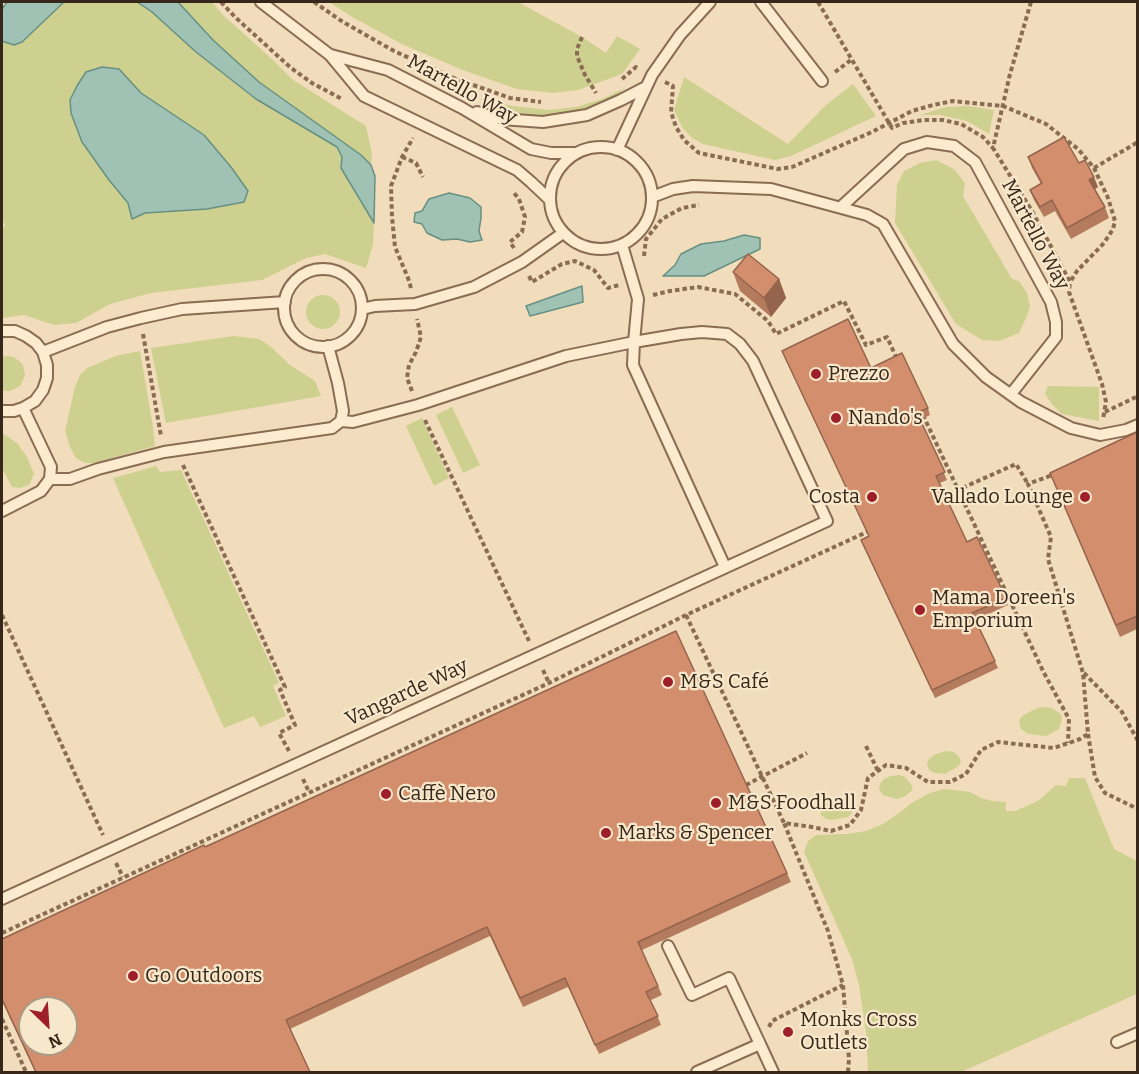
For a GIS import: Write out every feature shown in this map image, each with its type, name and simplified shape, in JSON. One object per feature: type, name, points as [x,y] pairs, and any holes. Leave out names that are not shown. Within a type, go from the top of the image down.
[{"type":"lane","name":"Martello Way","points":[[261,2],[330,55],[364,96],[517,170],[550,200]]},
{"type":"lane","points":[[617,150],[646,87],[661,61],[680,35],[710,2]]},
{"type":"lane","points":[[761,2],[822,81]]},
{"type":"lane","name":"Martello Way","points":[[330,55],[388,70],[462,108],[531,149],[551,153],[576,153]]},
{"type":"lane","points":[[462,108],[501,119],[543,122],[587,115],[646,87]]},
{"type":"lane","name":"Martello Way","points":[[841,207],[904,149],[927,142],[954,146],[975,162],[1051,302],[1056,322],[1056,337],[1011,394]]},
{"type":"lane","points":[[603,147],[617,150],[631,157],[642,168],[650,182],[652,197],[651,212],[645,225],[635,237],[622,245],[607,249],[591,249],[576,243],[563,233],[553,218],[550,200],[551,186],[556,173],[565,162],[576,153],[589,148],[603,147]]},
{"type":"lane","points":[[652,197],[673,189],[693,186],[771,189],[867,215],[883,224],[953,344],[986,377],[1021,402],[1071,428],[1100,435],[1126,430],[1137,425]]},
{"type":"lane","points":[[362,309],[415,304],[474,286],[522,262],[563,233]]},
{"type":"lane","points":[[622,245],[638,299],[633,365],[725,567]]},
{"type":"lane","points":[[326,269],[348,278],[361,297],[362,309],[356,330],[348,338],[339,344],[316,346],[295,335],[288,326],[285,302],[294,281],[304,274],[326,269]]},
{"type":"lane","points":[[43,352],[107,327],[182,309],[285,302]]},
{"type":"lane","points":[[2,331],[15,332],[36,343],[43,352],[47,364],[47,378],[43,390],[35,401],[14,411],[2,411]]},
{"type":"lane","name":"Vangarde Way","points":[[2,899],[827,521],[753,361],[740,344],[727,334],[702,332],[634,342]]},
{"type":"lane","points":[[341,421],[353,422],[418,405],[566,356],[634,342]]},
{"type":"lane","points":[[50,479],[70,479],[164,452],[332,428],[341,421],[344,411],[328,346]]},
{"type":"lane","points":[[2,511],[41,490],[50,479],[51,467],[23,408]]},
{"type":"lane","points":[[668,946],[692,995],[729,978],[773,1072]]},
{"type":"lane","points":[[1117,1042],[1137,1033]]},
{"type":"lane","points":[[697,1072],[760,1044]]},
{"type":"path","points":[[314,2],[343,22],[394,51],[456,79],[510,98],[543,102]]},
{"type":"path","points":[[818,2],[892,128],[903,123],[943,120],[961,124],[983,137],[993,148],[1032,211],[1070,282]]},
{"type":"path","points":[[993,148],[1010,74],[1031,2]]},
{"type":"path","points":[[582,37],[577,56],[585,75],[596,93],[604,89]]},
{"type":"path","points":[[671,112],[684,140],[699,153],[778,169],[792,167],[872,132],[912,111],[953,101],[1003,106],[1046,124],[1078,149],[1094,168],[1108,198],[1115,221],[1104,243],[1077,271],[1070,282],[1069,292],[1102,384],[1106,402],[1100,435]]},
{"type":"path","points":[[414,135],[402,157],[392,186],[395,247],[408,278],[421,337],[406,378],[549,683]]},
{"type":"path","points":[[1094,168],[1137,142]]},
{"type":"path","points":[[402,157],[416,163],[423,177]]},
{"type":"path","points":[[638,299],[698,287],[735,294],[768,321],[776,334],[844,301],[866,345],[887,336],[902,368]]},
{"type":"path","points":[[141,318],[165,466],[183,465],[285,687],[280,690],[295,725],[279,733],[309,792]]},
{"type":"path","points":[[1105,412],[1137,396]]},
{"type":"path","points":[[921,411],[1043,671],[1069,719],[1068,743]]},
{"type":"path","points":[[937,500],[1016,464],[1028,484],[1051,537],[1048,559],[1083,673],[1088,734],[1095,777],[1105,793],[1137,809]]},
{"type":"path","points":[[1028,484],[1059,472]]},
{"type":"path","points":[[2,932],[549,683],[686,615],[876,528]]},
{"type":"path","points":[[2,615],[123,877]]},
{"type":"path","points":[[686,615],[784,824],[828,931],[843,985],[848,1072]]},
{"type":"path","points":[[1083,673],[1122,712],[1137,741]]},
{"type":"path","points":[[784,824],[831,831],[850,825],[861,810],[868,778],[886,765],[906,768],[928,782],[950,782],[966,774],[981,750],[998,742],[1054,748],[1088,734]]},
{"type":"path","points":[[866,746],[878,771]]},
{"type":"path","points":[[746,784],[807,753]]},
{"type":"path","points":[[760,1044],[772,1021],[843,985]]},
{"type":"path","points":[[2,1018],[27,1072]]},
{"type":"green space","points":[[64,2],[137,2],[152,12],[196,52],[256,99],[337,147],[342,157],[341,168],[374,223],[373,244],[366,268],[325,254],[306,258],[262,280],[151,293],[110,304],[76,323],[54,325],[24,315],[2,318],[2,230],[5,225],[2,218],[2,41],[14,45],[32,33]],"holes":[[[119,69],[141,93],[204,135],[248,191],[207,209],[145,213],[132,218],[128,203],[82,142]]]},
{"type":"green space","points":[[178,2],[212,2],[293,80],[366,126],[372,154],[371,165],[361,155],[259,82],[213,40]]},
{"type":"green space","points":[[329,2],[518,2],[582,37],[606,53],[617,36],[640,49],[622,74],[578,90],[553,93],[517,89],[460,69],[402,44]]},
{"type":"green space","points":[[684,77],[788,144],[826,105],[853,84],[876,116],[791,156],[775,160],[703,144],[692,138],[682,127],[674,110]]},
{"type":"green space","points":[[625,88],[614,97],[577,114],[547,117],[500,110],[480,99],[548,110],[576,107],[602,99]]},
{"type":"green space","points":[[968,106],[994,110],[989,134],[967,121],[940,115],[920,115],[946,107]]},
{"type":"green space","points":[[936,160],[954,169],[965,183],[963,196],[1012,279],[1019,281],[1027,293],[1030,306],[1019,333],[999,341],[982,340],[956,324],[895,223],[897,185],[904,171],[920,163]]},
{"type":"green space","points":[[323,295],[335,300],[340,312],[335,324],[323,329],[311,324],[306,312],[311,300]]},
{"type":"green space","points":[[234,336],[259,339],[270,346],[290,365],[315,381],[321,396],[166,423],[151,348]]},
{"type":"green space","points":[[140,351],[155,446],[94,463],[85,463],[76,458],[65,431],[80,375],[87,368],[116,356]]},
{"type":"green space","points":[[2,357],[14,357],[23,365],[25,376],[20,386],[5,391],[2,390]]},
{"type":"green space","points":[[1048,386],[1099,387],[1099,421],[1062,414],[1045,394]]},
{"type":"green space","points":[[452,407],[480,465],[463,473],[436,415]]},
{"type":"green space","points":[[422,418],[449,478],[434,486],[406,426]]},
{"type":"green space","points":[[2,434],[18,444],[27,457],[34,474],[29,485],[20,488],[12,487],[2,468]]},
{"type":"green space","points":[[156,466],[160,472],[181,470],[279,683],[273,686],[286,716],[260,727],[254,716],[224,728],[113,478]]},
{"type":"green space","points":[[1043,707],[1060,713],[1062,719],[1059,729],[1046,736],[1028,734],[1021,729],[1019,722],[1021,717]]},
{"type":"green space","points":[[946,751],[954,752],[959,757],[961,761],[959,766],[945,774],[929,770],[927,763],[930,758]]},
{"type":"green space","points":[[899,775],[905,777],[913,790],[897,799],[883,795],[879,789],[884,779]]},
{"type":"green space","points":[[1069,778],[1085,778],[1114,849],[1137,861],[1137,994],[961,1072],[868,1072],[866,1032],[859,985],[852,959],[804,852],[808,841],[816,835],[866,831],[883,824],[913,802],[944,789],[970,792],[981,798],[1006,802],[1006,811],[1015,811],[1038,801],[1056,785],[1066,786]]},
{"type":"green space","points":[[843,799],[849,803],[852,813],[848,817],[832,820],[821,815],[821,808],[826,802]]},
{"type":"shaded area","points":[[7,2],[64,2],[22,42],[14,45],[2,41],[2,9]]},
{"type":"shaded area","points":[[137,2],[178,2],[213,40],[259,82],[361,155],[371,165],[375,176],[374,223],[341,168],[342,157],[337,147],[256,99]]},
{"type":"shaded area","points":[[102,67],[119,69],[141,93],[204,135],[248,191],[244,202],[207,209],[145,213],[132,219],[128,203],[82,142],[71,113],[70,100],[86,72]]},
{"type":"shaded area","points":[[449,193],[470,198],[481,207],[479,231],[482,240],[470,242],[457,239],[442,240],[427,233],[422,224],[414,222],[415,213],[422,211],[429,199]]},
{"type":"shaded area","points":[[744,235],[760,238],[760,249],[704,276],[663,276],[675,265],[681,254],[701,244]]},
{"type":"shaded area","points":[[582,286],[583,302],[530,316],[526,306]]},
{"type":"building","points":[[1064,137],[1079,163],[1085,160],[1094,177],[1089,180],[1105,207],[1067,228],[1052,200],[1040,207],[1030,190],[1042,183],[1028,157]]},
{"type":"building","points":[[748,254],[779,279],[764,298],[733,272]]},
{"type":"building","points":[[848,319],[871,368],[902,353],[928,408],[917,413],[945,472],[936,476],[967,542],[977,537],[1006,598],[972,613],[995,661],[932,690],[861,540],[869,536],[782,351]]},
{"type":"building","points":[[1137,432],[1137,616],[1116,625],[1050,473]]},
{"type":"building","points":[[676,631],[787,873],[638,942],[658,986],[646,992],[658,1016],[595,1045],[565,978],[520,998],[487,927],[286,1020],[310,1072],[36,1072],[29,1056],[78,1056],[78,996],[18,996],[18,1033],[2,999],[2,939],[204,845],[205,847]]},
{"type":"place","name":"Prezzo","points":[[816,374]]},
{"type":"place","name":"Nando's","points":[[836,418]]},
{"type":"place","name":"Costa","points":[[872,497]]},
{"type":"place","name":"Vallado Lounge","points":[[1085,497]]},
{"type":"place","name":"Mama Doreen's Emporium","points":[[920,610]]},
{"type":"place","name":"M&S Café","points":[[668,682]]},
{"type":"place","name":"Caffè Nero","points":[[386,794]]},
{"type":"place","name":"M&S Foodhall","points":[[716,803]]},
{"type":"place","name":"Marks & Spencer","points":[[606,833]]},
{"type":"place","name":"Go Outdoors","points":[[133,976]]},
{"type":"place","name":"Monks Cross Outlets","points":[[788,1032]]}]
